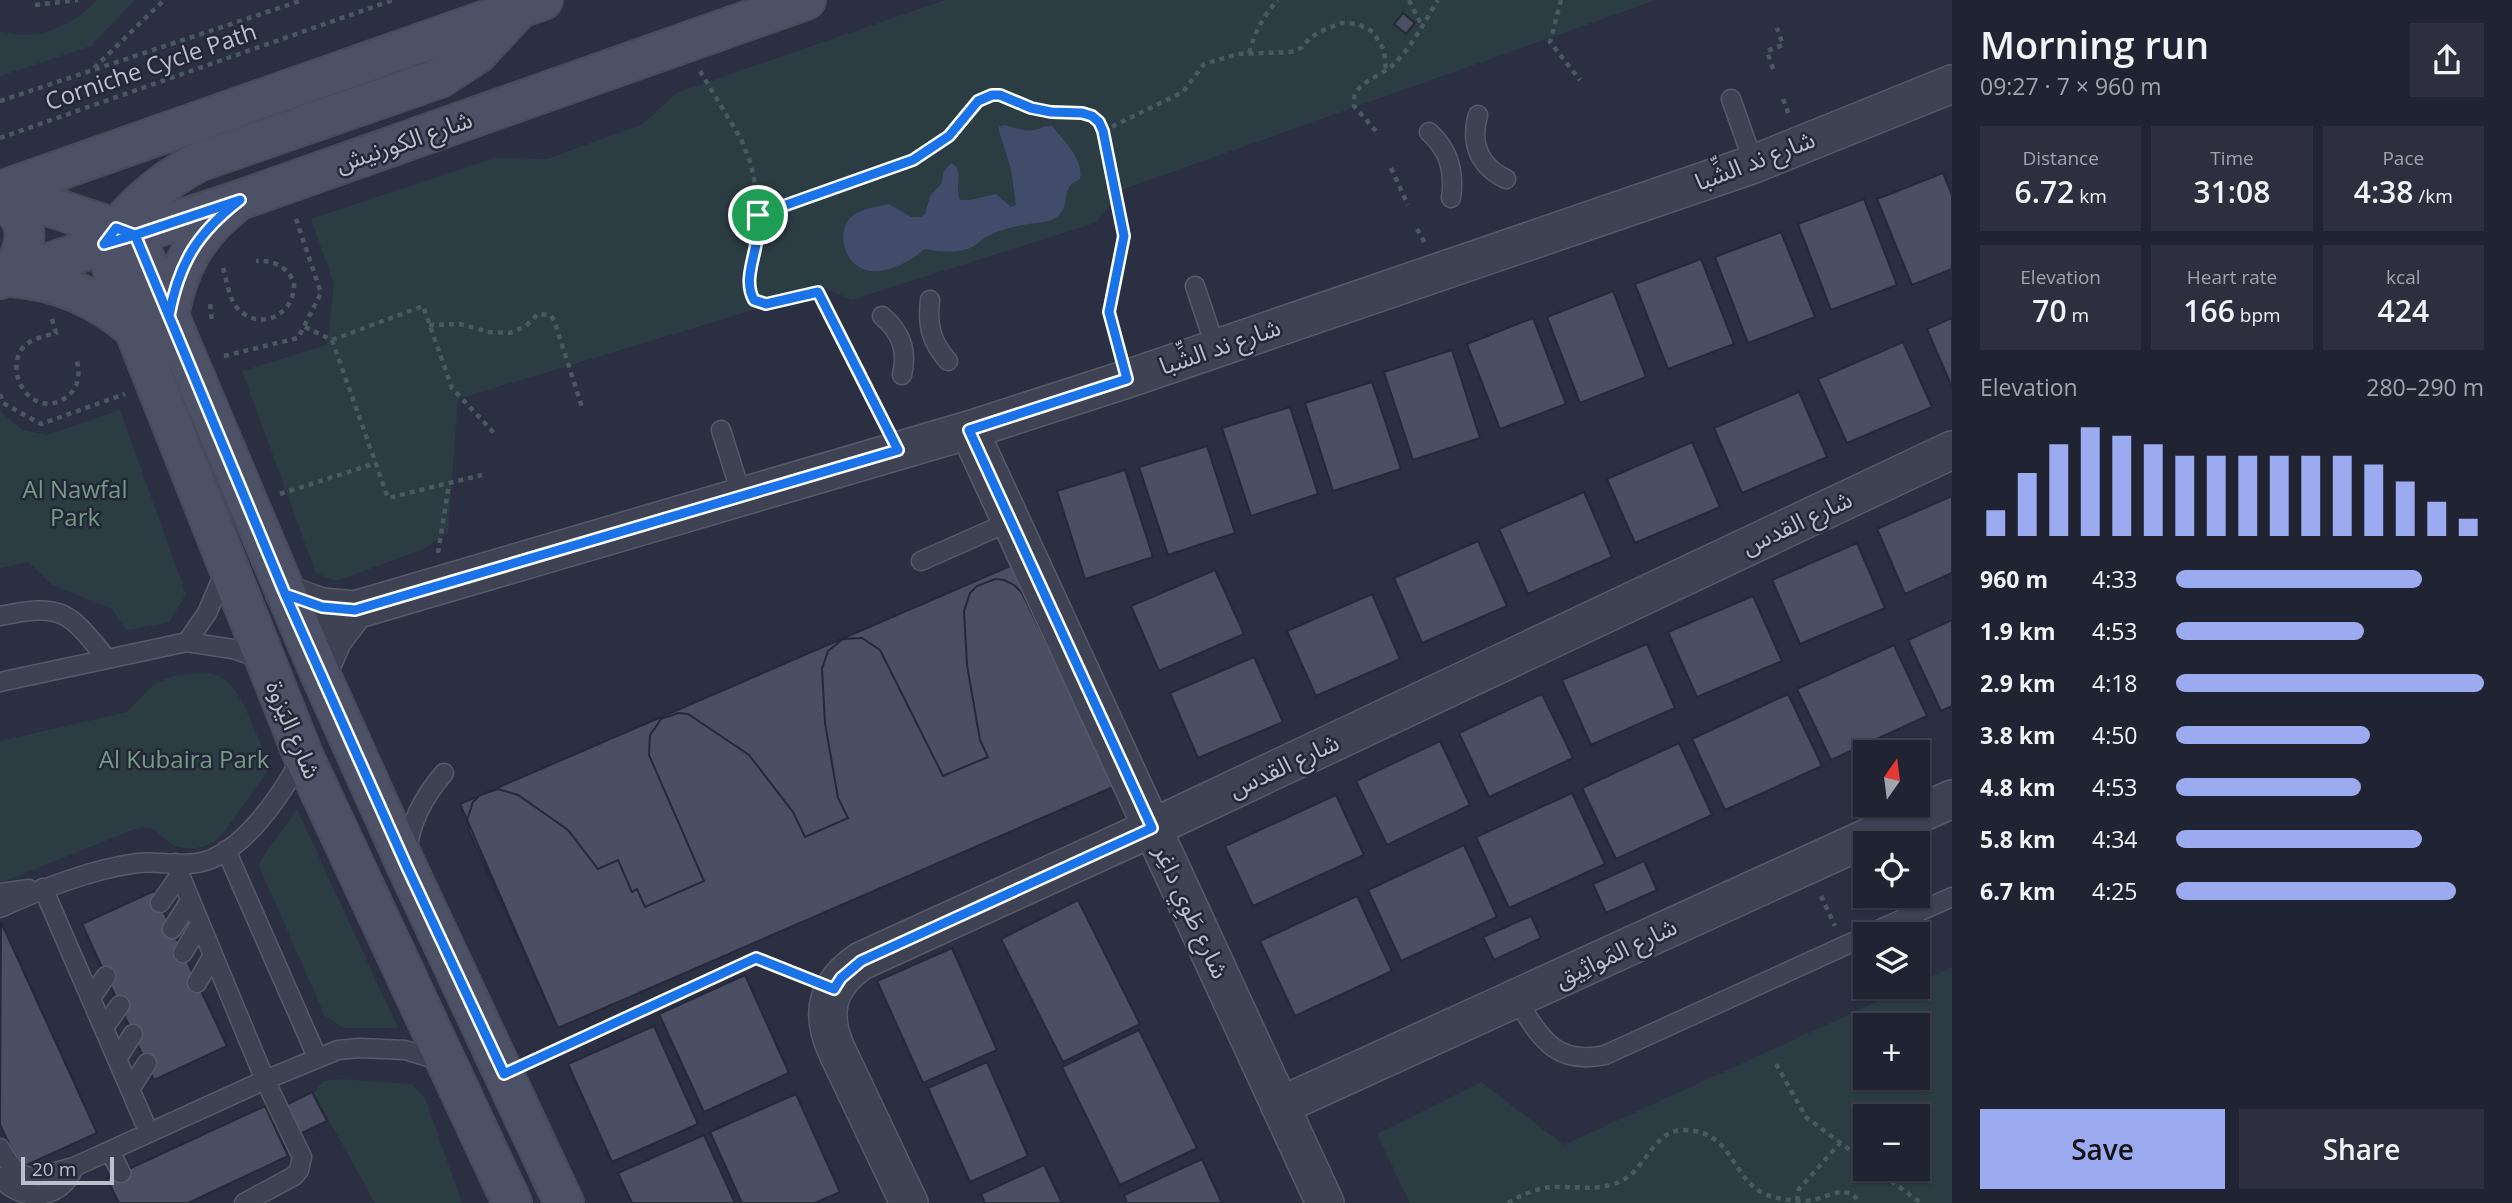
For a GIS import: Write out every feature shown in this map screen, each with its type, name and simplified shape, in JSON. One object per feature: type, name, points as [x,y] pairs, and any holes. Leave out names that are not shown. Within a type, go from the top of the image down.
[{"type":"main road","name":"شارع الكورنيش","points":[[3,278],[118,236],[240,200],[806,0]]},
{"type":"main road","points":[[0,190],[531,4]]},
{"type":"main road","points":[[0,190],[118,236],[150,193],[172,176],[198,162],[440,78],[477,54],[531,4]]},
{"type":"main road","points":[[3,278],[35,279],[89,296],[113,311],[152,323],[174,288],[184,262],[199,238],[218,217],[240,200]]},
{"type":"main road","points":[[0,201],[10,206],[17,215],[24,235],[21,257],[3,278]]},
{"type":"main road","name":"شارع اليَزوة","points":[[118,236],[152,323],[227,566],[263,659],[303,755],[505,1192]]},
{"type":"main road","name":"شارع اليَزوة","points":[[152,323],[285,594],[407,867],[564,1203]]},
{"type":"main road","points":[[505,1192],[541,1153]]},
{"type":"street","name":"شارع ند الشِّبا","points":[[285,594],[322,607],[355,610],[969,430],[1216,349],[1754,164],[1952,84]]},
{"type":"street","name":"شارع طَوِي داغِر","points":[[969,430],[1325,1203]]},
{"type":"street","name":"شارع القدس","points":[[834,989],[841,978],[861,961],[1152,828],[1952,450]]},
{"type":"street","points":[[319,671],[333,639],[355,610]]},
{"type":"street","name":"شارع المَواثِيق","points":[[1280,1106],[1952,799]]},
{"type":"street","points":[[834,989],[827,1014],[832,1039],[909,1203]]},
{"type":"lane","points":[[1731,99],[1754,164]]},
{"type":"lane","points":[[1478,115],[1474,137],[1481,158],[1496,174],[1506,178]]},
{"type":"lane","points":[[1429,132],[1438,140],[1450,161],[1453,174],[1451,198]]},
{"type":"lane","points":[[1195,286],[1216,349]]},
{"type":"lane","points":[[930,300],[929,326],[932,339],[948,361]]},
{"type":"lane","points":[[882,316],[898,332],[902,342],[905,353],[902,375]]},
{"type":"lane","points":[[721,430],[742,497]]},
{"type":"lane","points":[[921,561],[1011,521]]},
{"type":"lane","points":[[187,642],[206,613],[227,566]]},
{"type":"lane","points":[[0,617],[31,610],[47,609],[61,613],[81,627],[107,659]]},
{"type":"lane","points":[[0,682],[187,642],[226,647],[263,659]]},
{"type":"lane","points":[[0,893],[43,888],[138,863],[177,869],[206,861],[226,850],[256,823],[286,786],[303,755]]},
{"type":"lane","points":[[407,867],[407,850],[415,816],[423,800],[444,773]]},
{"type":"lane","points":[[226,850],[317,1057]]},
{"type":"lane","points":[[177,869],[265,1080],[302,1157],[302,1164],[294,1176],[244,1203]]},
{"type":"lane","points":[[160,903],[177,869]]},
{"type":"lane","points":[[0,908],[43,888]]},
{"type":"lane","points":[[43,888],[149,1133]]},
{"type":"lane","points":[[1896,922],[1952,897]]},
{"type":"lane","points":[[172,929],[190,901]]},
{"type":"lane","points":[[183,953],[200,924]]},
{"type":"lane","points":[[1516,999],[1547,1044],[1574,1058],[1590,1058],[1605,1055],[1853,942]]},
{"type":"lane","points":[[197,983],[213,956]]},
{"type":"lane","points":[[91,998],[106,976]]},
{"type":"lane","points":[[104,1027],[120,1005]]},
{"type":"lane","points":[[117,1059],[133,1034]]},
{"type":"lane","points":[[0,1148],[13,1170],[28,1177],[74,1167],[265,1080],[338,1050],[405,1050],[447,1063]]},
{"type":"lane","points":[[131,1089],[147,1063]]},
{"type":"lane","points":[[110,1151],[121,1173]]},
{"type":"lane","points":[[0,1177],[10,1190],[32,1198],[44,1196],[63,1184],[74,1167]]},
{"type":"path","points":[[35,5],[78,0]]},
{"type":"path","points":[[93,70],[164,0]]},
{"type":"path","points":[[0,101],[303,0]]},
{"type":"path","name":"Corniche Cycle Path","points":[[0,138],[393,0]]},
{"type":"path","points":[[1249,53],[1255,33],[1278,0]]},
{"type":"path","points":[[1409,0],[1422,27]]},
{"type":"path","points":[[1376,131],[1364,116],[1358,113],[1353,100],[1360,86],[1394,64],[1422,27],[1438,0]]},
{"type":"path","points":[[1561,0],[1550,42],[1580,80]]},
{"type":"path","points":[[1103,131],[1183,92],[1204,64],[1249,53],[1291,52],[1331,26],[1350,22],[1366,27],[1379,41],[1386,61],[1386,71]]},
{"type":"path","points":[[1773,69],[1767,51],[1783,45],[1777,28]]},
{"type":"path","points":[[685,43],[712,94],[729,116],[741,139],[756,189],[757,241],[749,282],[754,300],[766,304],[818,292],[898,450]]},
{"type":"path","points":[[758,215],[913,160],[949,136],[978,101],[992,95],[1000,95],[1041,110],[1092,116],[1103,131],[1124,236],[1109,312],[1127,379]]},
{"type":"path","points":[[1391,168],[1408,205]]},
{"type":"path","points":[[223,356],[299,338],[305,327],[321,293],[294,212]]},
{"type":"path","points":[[219,256],[237,308],[254,319],[265,320],[283,313],[293,297],[294,282],[282,267],[265,260],[256,261]]},
{"type":"path","points":[[332,340],[423,306],[452,388],[495,434]]},
{"type":"path","points":[[429,325],[460,324],[489,332],[509,333],[519,331],[538,314],[550,315],[554,320],[582,407]]},
{"type":"path","points":[[305,327],[332,340],[388,498],[482,475]]},
{"type":"path","points":[[56,333],[35,339],[20,351],[13,367],[17,386],[23,394],[36,402],[54,403],[70,394],[80,373],[77,361]]},
{"type":"path","points":[[0,394],[3,404],[41,424],[126,393]]},
{"type":"path","points":[[273,496],[376,463]]},
{"type":"path","points":[[432,588],[449,484]]},
{"type":"path","points":[[1807,866],[1844,946]]},
{"type":"path","points":[[504,1074],[756,958],[834,989]]},
{"type":"path","points":[[1776,1064],[1806,1117],[1853,1152]]},
{"type":"path","points":[[1508,1203],[1536,1190],[1550,1187],[1594,1189],[1610,1186],[1635,1172],[1659,1140],[1675,1131],[1685,1130],[1707,1136],[1727,1149],[1748,1182],[1758,1191],[1797,1201],[1841,1191],[1850,1193],[1860,1203]]},
{"type":"path","points":[[1797,1201],[1799,1189],[1840,1143]]},
{"type":"path","points":[[1891,1181],[1921,1203]]},
{"type":"green space","points":[[97,0],[135,0],[91,46],[0,76],[0,31],[27,35],[53,30],[76,18]]},
{"type":"green space","points":[[945,0],[1656,0],[1124,189],[1095,223],[851,300],[826,288],[458,399],[448,532],[424,549],[336,581],[316,573],[242,371],[327,345],[334,284],[311,219],[495,158],[547,159],[643,124],[676,93]]},
{"type":"green space","name":"Al Nawfal Park","points":[[120,410],[186,594],[169,623],[126,630],[112,609],[51,584],[29,562],[0,568],[0,411],[22,430],[47,435]]},
{"type":"green space","name":"Al Kubaira Park","points":[[208,673],[224,679],[238,694],[270,767],[219,838],[204,846],[188,848],[172,844],[153,829],[135,829],[0,883],[0,741],[127,712],[154,684],[173,676]]},
{"type":"green space","points":[[297,809],[398,1028],[344,1028],[325,1016],[258,864]]},
{"type":"green space","points":[[1952,967],[1952,1203],[1410,1203],[1377,1134],[1481,1082],[1564,1145],[1883,999],[1930,999],[1930,977]]},
{"type":"green space","points":[[341,1079],[411,1084],[425,1098],[462,1203],[375,1203],[314,1093],[323,1081]]},
{"type":"water","points":[[1004,125],[1023,130],[1052,126],[1072,150],[1079,164],[1080,179],[1069,187],[1060,214],[1047,221],[994,233],[967,249],[948,252],[924,249],[901,265],[881,271],[863,269],[855,264],[846,252],[843,237],[851,217],[889,204],[911,217],[921,217],[925,214],[930,196],[942,183],[943,173],[951,163],[958,171],[960,200],[996,194],[1011,207],[1016,205],[1011,169],[999,131],[999,127]]},
{"type":"building","points":[[1403,13],[1415,23],[1406,34],[1394,24]]},
{"type":"building","points":[[1943,173],[1952,195],[1952,269],[1912,285],[1877,199]]},
{"type":"building","points":[[1864,199],[1897,285],[1831,310],[1798,224]]},
{"type":"building","points":[[1781,232],[1815,317],[1748,343],[1715,257]]},
{"type":"building","points":[[1701,259],[1734,344],[1668,369],[1635,284]]},
{"type":"building","points":[[1613,291],[1646,377],[1580,403],[1547,317]]},
{"type":"building","points":[[1533,318],[1566,404],[1500,429],[1467,344]]},
{"type":"building","points":[[1952,318],[1952,387],[1927,329]]},
{"type":"building","points":[[1903,342],[1932,407],[1847,443],[1818,379]]},
{"type":"building","points":[[1452,350],[1480,438],[1413,460],[1384,372]]},
{"type":"building","points":[[1372,382],[1401,469],[1333,491],[1305,403]]},
{"type":"building","points":[[1799,392],[1827,457],[1742,493],[1714,428]]},
{"type":"building","points":[[1290,407],[1318,494],[1251,516],[1222,428]]},
{"type":"building","points":[[1692,442],[1720,507],[1635,543],[1607,479]]},
{"type":"building","points":[[1207,446],[1235,533],[1168,555],[1139,467]]},
{"type":"building","points":[[1125,470],[1153,557],[1085,579],[1057,491]]},
{"type":"building","points":[[1584,492],[1612,557],[1528,594],[1499,529]]},
{"type":"building","points":[[1952,496],[1952,573],[1905,594],[1877,529]]},
{"type":"building","points":[[1478,541],[1507,606],[1422,643],[1394,578]]},
{"type":"building","points":[[1857,543],[1885,608],[1800,644],[1772,580]]},
{"type":"building","points":[[1015,564],[1113,787],[558,1028],[460,804]]},
{"type":"building","points":[[1215,570],[1244,634],[1159,671],[1131,606]]},
{"type":"building","points":[[995,579],[1014,585],[1022,593],[1113,787],[558,1028],[469,831],[467,820],[473,802],[480,795],[498,789],[518,795],[568,830],[598,869],[618,860],[632,892],[637,889],[645,907],[704,881],[649,755],[650,735],[661,719],[678,713],[688,714],[749,755],[793,812],[805,837],[848,818],[838,798],[825,723],[822,669],[828,651],[843,639],[862,638],[880,650],[943,776],[988,757],[980,740],[967,665],[964,611],[970,593],[977,586]]},
{"type":"building","points":[[1372,594],[1400,659],[1316,696],[1287,631]]},
{"type":"building","points":[[1753,596],[1782,661],[1697,697],[1668,632]]},
{"type":"building","points":[[1952,620],[1952,706],[1941,711],[1908,640]]},
{"type":"building","points":[[1647,644],[1675,708],[1591,745],[1562,680]]},
{"type":"building","points":[[1894,645],[1927,716],[1875,740],[1853,740],[1853,750],[1831,760],[1797,689]]},
{"type":"building","points":[[1254,657],[1283,722],[1198,758],[1170,693]]},
{"type":"building","points":[[1542,694],[1573,758],[1489,797],[1459,733]]},
{"type":"building","points":[[1788,694],[1822,766],[1725,810],[1692,739]]},
{"type":"building","points":[[1440,741],[1470,805],[1387,845],[1356,781]]},
{"type":"building","points":[[1679,743],[1712,815],[1616,859],[1582,788]]},
{"type":"building","points":[[1572,793],[1605,864],[1509,908],[1476,837]]},
{"type":"building","points":[[1336,795],[1364,855],[1253,906],[1225,846]]},
{"type":"building","points":[[1464,845],[1497,917],[1401,961],[1368,890]]},
{"type":"building","points":[[1644,861],[1657,890],[1606,913],[1593,884]]},
{"type":"building","points":[[154,891],[227,1046],[154,1080],[82,924]]},
{"type":"building","points":[[1357,896],[1392,971],[1295,1016],[1260,941]]},
{"type":"building","points":[[1078,900],[1140,1024],[1063,1062],[1001,939]]},
{"type":"building","points":[[1531,916],[1541,938],[1494,960],[1483,937]]},
{"type":"building","points":[[1,922],[97,1133],[20,1168],[0,1124]]},
{"type":"building","points":[[952,948],[997,1050],[923,1083],[877,981]]},
{"type":"building","points":[[745,975],[789,1073],[704,1112],[659,1014]]},
{"type":"building","points":[[654,1026],[698,1124],[612,1162],[568,1064]]},
{"type":"building","points":[[1139,1030],[1197,1148],[1120,1185],[1062,1067]]},
{"type":"building","points":[[987,1062],[1028,1156],[970,1182],[928,1088]]},
{"type":"building","points":[[312,1092],[327,1121],[298,1135],[284,1106]]},
{"type":"building","points":[[796,1094],[840,1192],[815,1203],[742,1203],[710,1132]]},
{"type":"building","points":[[265,1106],[288,1156],[188,1203],[119,1203],[107,1179]]},
{"type":"building","points":[[704,1135],[735,1203],[632,1203],[618,1173]]},
{"type":"building","points":[[1202,1159],[1222,1203],[1127,1203],[1124,1195]]},
{"type":"building","points":[[1044,1165],[1062,1203],[985,1203],[981,1194]]},
{"type":"route","points":[[758,215],[757,241],[749,282],[754,300],[766,304],[818,292],[898,450],[355,610],[322,607],[285,594],[169,316],[135,235],[104,244],[116,228],[135,235],[240,200],[218,217],[199,238],[184,262],[174,288],[169,316],[245,500],[285,594],[407,867],[504,1074],[756,958],[834,989],[850,968],[861,961],[1152,828],[969,430],[1127,379],[1109,312],[1124,236],[1099,122],[1082,113],[1051,112],[1031,108],[1000,95],[992,95],[978,101],[949,136],[913,160],[758,215]]}]
